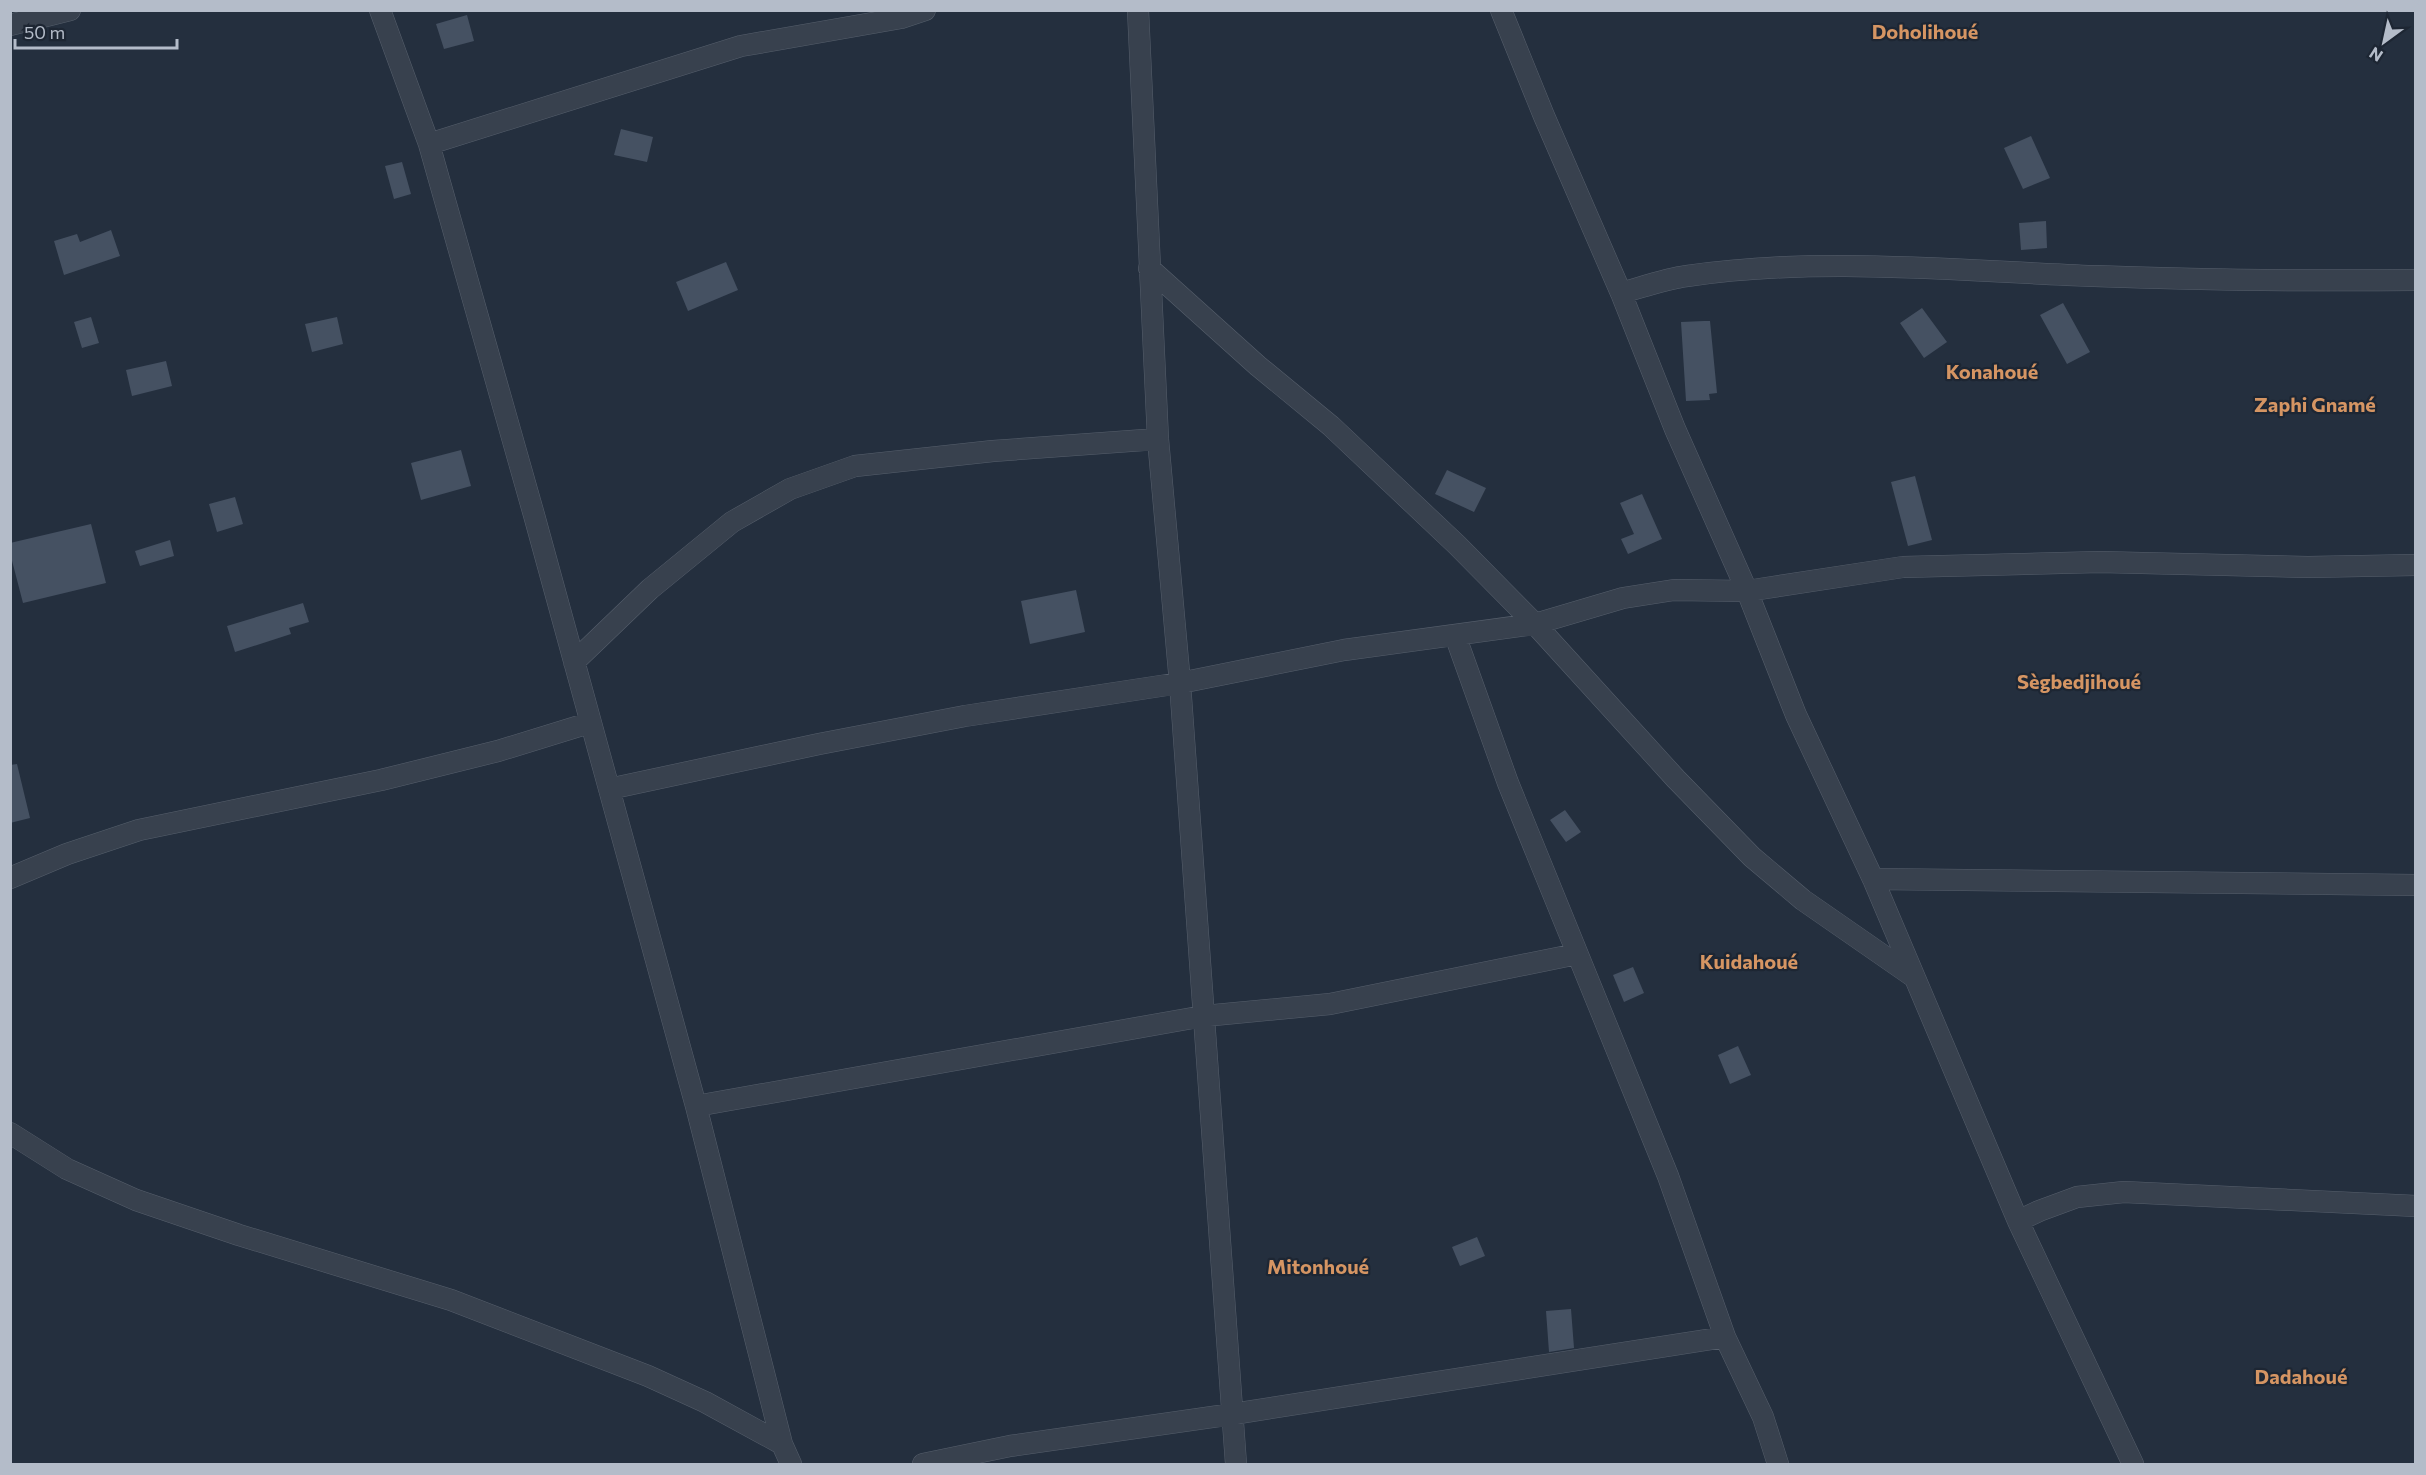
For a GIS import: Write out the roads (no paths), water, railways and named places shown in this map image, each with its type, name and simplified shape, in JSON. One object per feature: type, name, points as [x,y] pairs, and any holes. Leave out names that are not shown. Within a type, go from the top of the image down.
[{"type":"street","points":[[10,25],[70,10]]},
{"type":"street","points":[[380,10],[429,144],[696,1106],[782,1444],[791,1464]]},
{"type":"street","points":[[429,144],[741,46],[901,18],[925,10]]},
{"type":"street","points":[[1138,10],[1158,439],[1180,682],[1236,1464]]},
{"type":"street","points":[[1501,10],[1621,293],[1675,429],[1747,591],[1796,715],[1873,879],[2018,1221],[2133,1464]]},
{"type":"street","points":[[1621,293],[1686,276],[1796,266],[1916,267],[2094,276],[2415,280]]},
{"type":"street","points":[[1149,268],[1258,366],[1331,426],[1457,545],[1535,624],[1676,779],[1752,857],[1803,900],[1914,978]]},
{"type":"street","points":[[574,662],[650,589],[732,522],[790,489],[855,466],[1075,444],[1158,439]]},
{"type":"street","points":[[609,789],[819,744],[965,716],[1180,682],[1344,650],[1535,624],[1623,598],[1674,590],[1747,591],[1903,567],[2100,562],[2308,567],[2415,565]]},
{"type":"street","points":[[1455,635],[1508,783],[1668,1176],[1725,1337],[1762,1417],[1778,1464]]},
{"type":"street","points":[[12,873],[139,830],[381,780],[498,751],[590,723]]},
{"type":"street","points":[[1873,879],[2415,885]]},
{"type":"street","points":[[696,1106],[1204,1016],[1330,1005],[1577,954]]},
{"type":"street","points":[[10,1133],[67,1169],[136,1200],[239,1235],[451,1300],[594,1353],[705,1402],[782,1444]]},
{"type":"street","points":[[2018,1221],[2077,1197],[2124,1192],[2415,1206]]},
{"type":"street","points":[[924,1464],[1010,1446],[1233,1414],[1725,1337]]},
{"type":"district","name":"Doholihoué","points":[[1925,31]]},
{"type":"district","name":"Konahoué","points":[[1992,371]]},
{"type":"district","name":"Zaphi Gnamé","points":[[2315,404]]},
{"type":"district","name":"Sègbedjihoué","points":[[2079,681]]},
{"type":"district","name":"Kuidahoué","points":[[1749,961]]},
{"type":"district","name":"Mitonhoué","points":[[1318,1266]]},
{"type":"district","name":"Dadahoué","points":[[2301,1376]]}]
